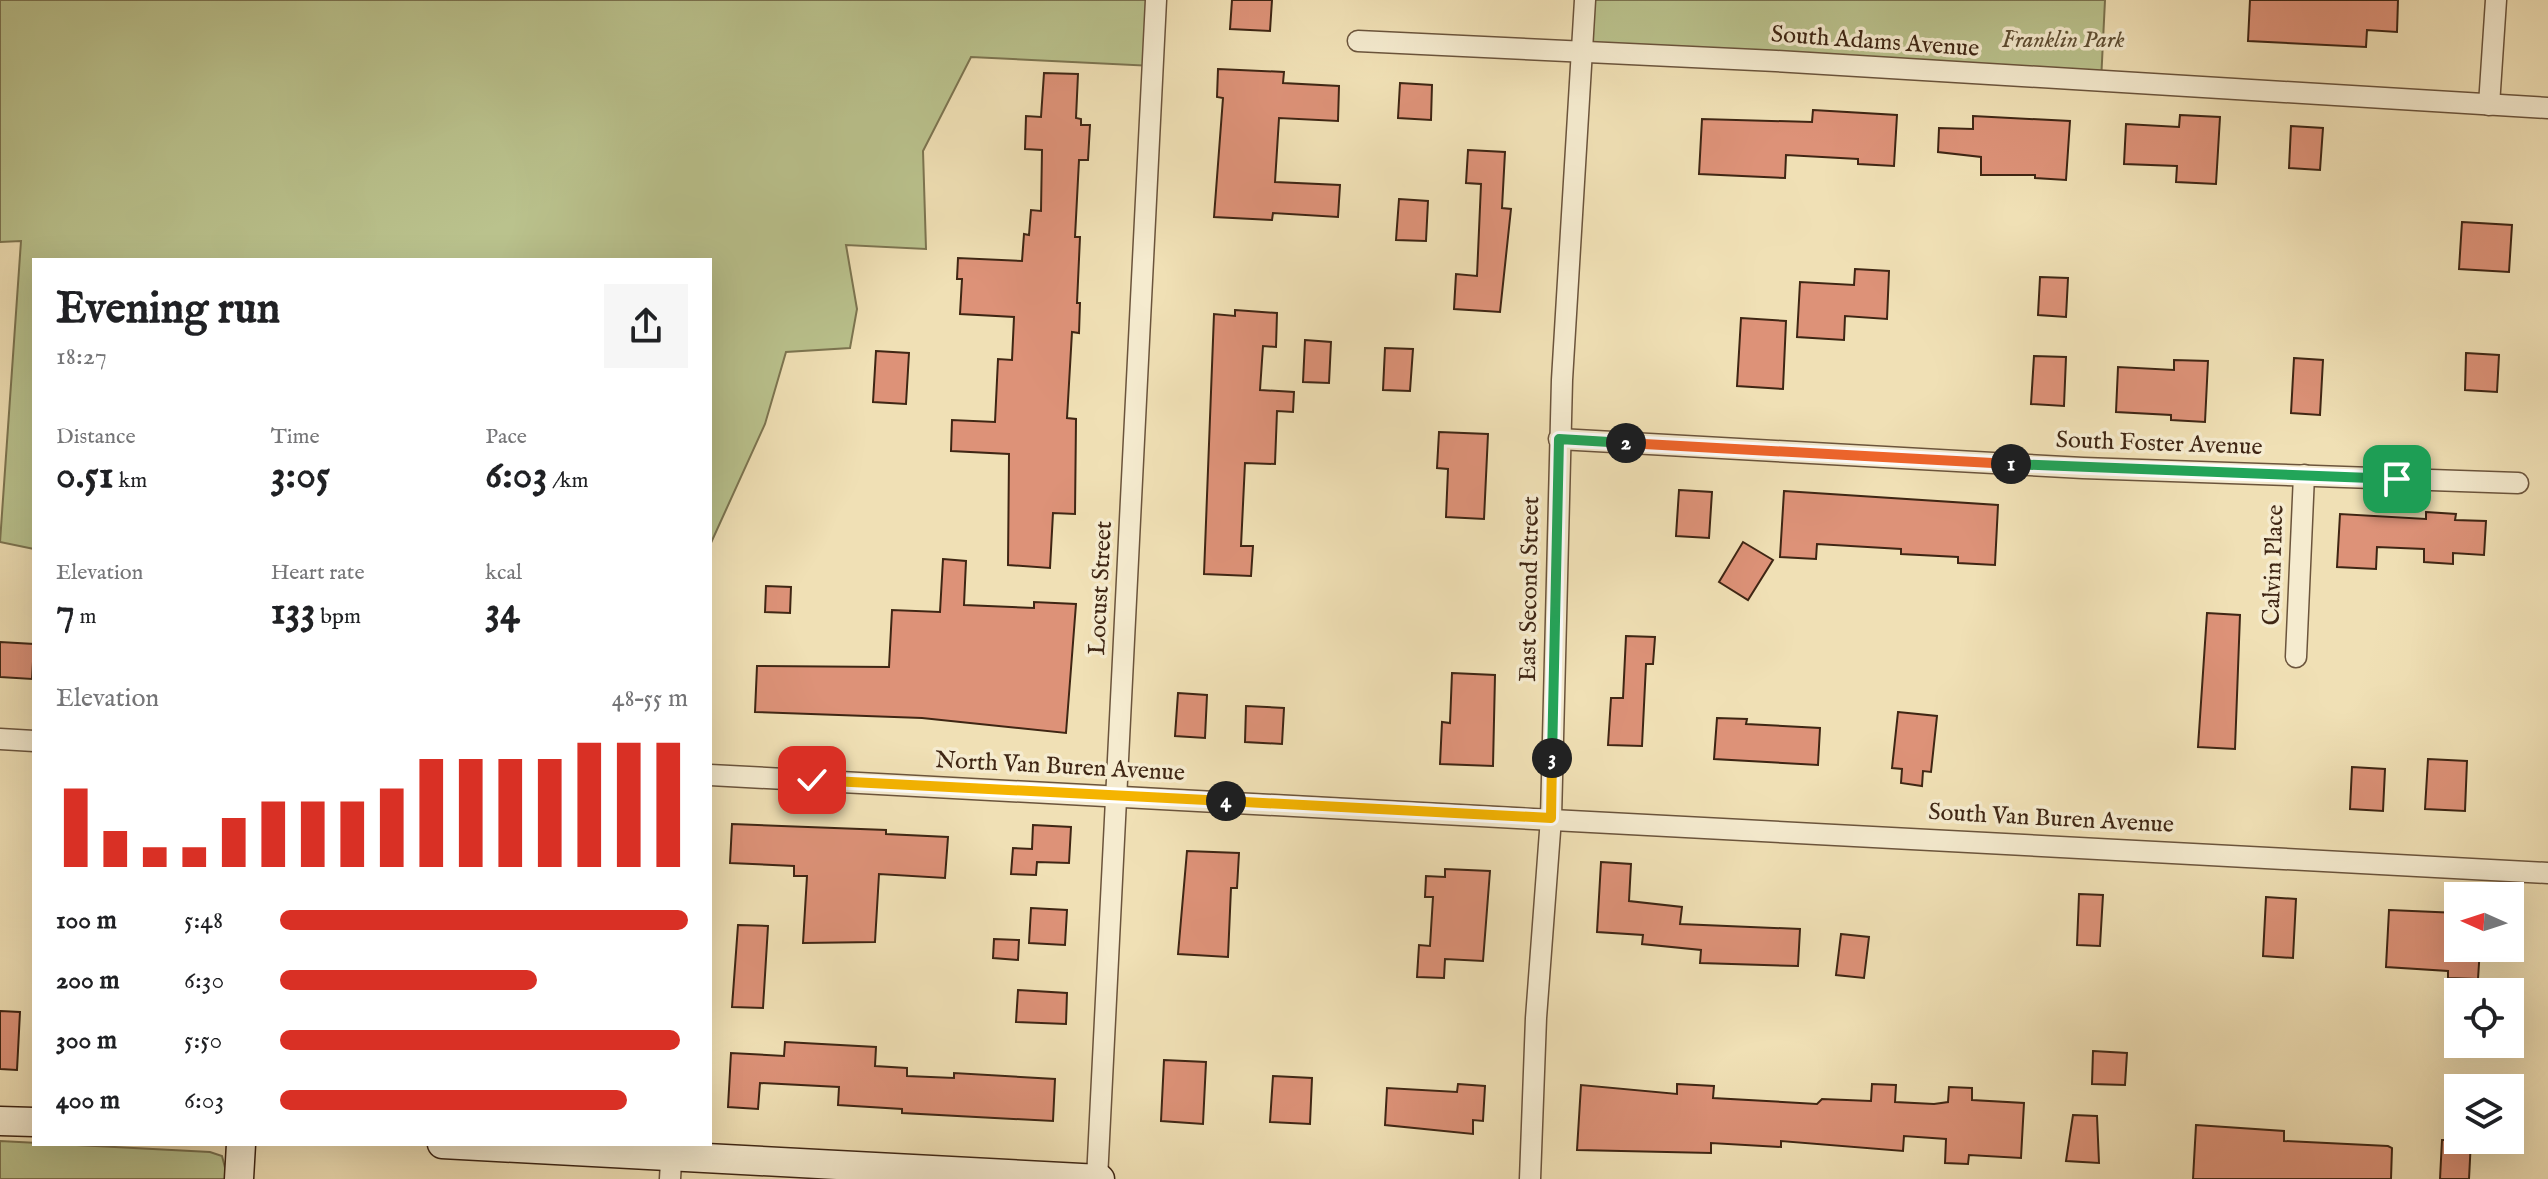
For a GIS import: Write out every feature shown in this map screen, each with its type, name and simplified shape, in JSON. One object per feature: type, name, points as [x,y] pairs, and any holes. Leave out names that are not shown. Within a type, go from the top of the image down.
[{"type":"main road","points":[[0,1121],[32,1122]]},
{"type":"main road","points":[[239,1179],[241,1146]]},
{"type":"main road","points":[[471,1146],[671,1160],[1098,1179]]},
{"type":"street","name":"Locust Street","points":[[1098,1179],[1156,0]]},
{"type":"street","name":"East Second Street","points":[[1530,1179],[1536,1018],[1551,818],[1559,439],[1585,0]]},
{"type":"street","points":[[2489,105],[2496,0]]},
{"type":"street","name":"South Adams Avenue","points":[[1358,41],[2548,108]]},
{"type":"street","name":"South Foster Avenue","points":[[1559,439],[2083,468],[2518,483]]},
{"type":"street","name":"Calvin Place","points":[[2296,657],[2304,475]]},
{"type":"street","points":[[0,739],[32,741]]},
{"type":"street","name":"North Van Buren Avenue","points":[[712,775],[1551,818]]},
{"type":"street","name":"South Van Buren Avenue","points":[[1551,818],[2548,873]]},
{"type":"green space","points":[[0,0],[1156,0],[1153,66],[971,57],[923,151],[926,249],[846,245],[857,309],[850,348],[786,352],[765,424],[712,541],[712,258],[32,258],[32,549],[0,542],[21,241],[0,242]]},
{"type":"green space","name":"Franklin Park","points":[[1585,0],[2105,0],[2101,82],[1582,52]]},
{"type":"green space","points":[[0,1141],[32,1143],[32,1146],[210,1152],[222,1156],[228,1179],[0,1179]]},
{"type":"building","points":[[1232,0],[1272,0],[1270,31],[1230,29]]},
{"type":"building","points":[[2250,0],[2398,0],[2397,32],[2367,30],[2366,47],[2248,41]]},
{"type":"building","points":[[1218,69],[1284,72],[1283,83],[1339,86],[1338,121],[1279,118],[1275,182],[1340,185],[1338,217],[1273,213],[1272,220],[1214,217],[1223,98],[1217,97]]},
{"type":"building","points":[[1044,73],[1078,74],[1076,118],[1081,119],[1081,125],[1090,125],[1088,160],[1079,160],[1075,237],[1080,237],[1079,333],[1072,332],[1067,418],[1076,419],[1075,514],[1053,513],[1050,568],[1008,565],[1009,454],[951,451],[952,420],[995,422],[998,359],[1012,360],[1014,317],[960,314],[962,279],[957,279],[958,258],[1022,261],[1024,234],[1029,235],[1031,210],[1041,211],[1042,150],[1025,149],[1026,116],[1041,117]]},
{"type":"building","points":[[1400,83],[1432,85],[1431,120],[1398,118]]},
{"type":"building","points":[[1813,110],[1897,115],[1894,166],[1858,164],[1858,159],[1786,155],[1785,178],[1699,174],[1702,119],[1812,122]]},
{"type":"building","points":[[2180,115],[2220,117],[2216,184],[2176,182],[2177,166],[2124,164],[2126,124],[2179,127]]},
{"type":"building","points":[[1973,116],[2070,121],[2066,180],[2035,178],[2035,175],[1981,175],[1981,157],[1938,152],[1939,128],[1973,129]]},
{"type":"building","points":[[2291,126],[2323,128],[2320,170],[2289,168]]},
{"type":"building","points":[[1468,150],[1505,152],[1502,208],[1511,209],[1500,312],[1454,309],[1456,274],[1477,276],[1481,184],[1466,183]]},
{"type":"building","points":[[1399,199],[1428,201],[1426,241],[1396,240]]},
{"type":"building","points":[[2462,222],[2512,225],[2509,272],[2459,269]]},
{"type":"building","points":[[1855,269],[1889,271],[1887,319],[1845,316],[1844,340],[1797,337],[1800,282],[1854,285]]},
{"type":"building","points":[[2040,277],[2068,278],[2066,317],[2038,315]]},
{"type":"building","points":[[1235,310],[1277,313],[1276,347],[1263,346],[1260,390],[1294,392],[1293,412],[1277,411],[1275,464],[1245,463],[1241,546],[1253,546],[1251,576],[1204,574],[1214,314],[1235,316]]},
{"type":"building","points":[[1741,318],[1786,321],[1783,389],[1737,386]]},
{"type":"building","points":[[1305,340],[1331,342],[1329,383],[1303,382]]},
{"type":"building","points":[[1385,348],[1413,349],[1410,391],[1383,390]]},
{"type":"building","points":[[876,351],[909,353],[906,404],[873,402]]},
{"type":"building","points":[[2466,353],[2499,355],[2497,392],[2465,390]]},
{"type":"building","points":[[2034,356],[2066,357],[2064,406],[2031,404]]},
{"type":"building","points":[[2294,358],[2323,360],[2320,415],[2291,413]]},
{"type":"building","points":[[2174,360],[2208,361],[2205,422],[2171,420],[2171,415],[2116,412],[2118,367],[2174,370]]},
{"type":"building","points":[[1439,432],[1488,434],[1484,519],[1446,517],[1448,469],[1437,468]]},
{"type":"building","points":[[1679,490],[1712,492],[1709,538],[1676,536]]},
{"type":"building","points":[[1784,491],[1998,505],[1995,565],[1958,563],[1958,557],[1901,554],[1901,549],[1817,544],[1816,559],[1780,557]]},
{"type":"building","points":[[2426,512],[2456,514],[2455,520],[2486,521],[2484,555],[2453,553],[2453,564],[2424,562],[2424,549],[2377,547],[2376,569],[2337,567],[2340,514],[2426,519]]},
{"type":"building","points":[[1743,542],[1773,560],[1748,600],[1719,582]]},
{"type":"building","points":[[943,559],[966,561],[964,605],[1034,608],[1034,602],[1076,604],[1066,733],[922,718],[755,712],[757,666],[889,667],[892,610],[940,612]]},
{"type":"building","points":[[766,586],[791,587],[790,613],[765,612]]},
{"type":"building","points":[[2207,613],[2240,615],[2235,749],[2198,747]]},
{"type":"building","points":[[1626,636],[1655,637],[1653,664],[1646,664],[1642,746],[1608,745],[1611,698],[1623,698]]},
{"type":"building","points":[[0,642],[32,644],[32,679],[0,677]]},
{"type":"building","points":[[1452,673],[1495,675],[1493,766],[1440,764],[1442,722],[1450,723]]},
{"type":"building","points":[[1178,693],[1207,695],[1205,738],[1175,736]]},
{"type":"building","points":[[1246,706],[1284,708],[1282,744],[1245,742]]},
{"type":"building","points":[[1898,712],[1937,716],[1931,772],[1923,771],[1922,786],[1901,783],[1902,769],[1892,768]]},
{"type":"building","points":[[1717,718],[1747,719],[1746,724],[1820,728],[1818,765],[1714,759]]},
{"type":"building","points":[[2428,759],[2467,761],[2465,811],[2425,809]]},
{"type":"building","points":[[2352,767],[2385,769],[2383,811],[2350,809]]},
{"type":"building","points":[[732,824],[886,830],[886,834],[948,837],[945,878],[879,874],[875,942],[803,943],[807,876],[794,876],[794,866],[730,863]]},
{"type":"building","points":[[1033,825],[1071,827],[1069,863],[1037,862],[1036,875],[1011,874],[1013,848],[1032,849]]},
{"type":"building","points":[[1187,851],[1239,853],[1237,888],[1231,888],[1228,957],[1178,954]]},
{"type":"building","points":[[1601,862],[1631,864],[1629,901],[1682,907],[1680,924],[1800,929],[1798,966],[1700,963],[1701,950],[1642,944],[1643,935],[1597,932]]},
{"type":"building","points":[[1445,869],[1490,871],[1483,961],[1445,959],[1444,978],[1417,977],[1419,945],[1430,946],[1433,897],[1425,897],[1426,876],[1445,877]]},
{"type":"building","points":[[2079,894],[2103,895],[2100,946],[2077,945]]},
{"type":"building","points":[[2266,897],[2296,899],[2293,958],[2263,956]]},
{"type":"building","points":[[1031,908],[1067,910],[1065,945],[1029,943]]},
{"type":"building","points":[[2389,910],[2444,912],[2444,962],[2479,962],[2478,978],[2448,978],[2448,971],[2386,967]]},
{"type":"building","points":[[738,925],[768,926],[763,1008],[732,1007]]},
{"type":"building","points":[[1841,934],[1869,937],[1864,978],[1836,975]]},
{"type":"building","points":[[994,939],[1019,940],[1018,960],[993,958]]},
{"type":"building","points":[[1018,990],[1067,993],[1066,1024],[1016,1022]]},
{"type":"building","points":[[0,1011],[20,1012],[17,1070],[0,1069]]},
{"type":"building","points":[[785,1042],[876,1047],[875,1066],[907,1068],[907,1076],[954,1078],[954,1073],[1055,1079],[1053,1121],[902,1113],[902,1109],[838,1105],[839,1087],[760,1083],[758,1109],[728,1107],[731,1053],[784,1056]]},
{"type":"building","points":[[2093,1051],[2127,1053],[2125,1085],[2092,1084]]},
{"type":"building","points":[[1164,1060],[1206,1062],[1203,1124],[1161,1121]]},
{"type":"building","points":[[1273,1076],[1312,1078],[1310,1124],[1270,1122]]},
{"type":"building","points":[[1458,1084],[1485,1086],[1483,1121],[1473,1120],[1473,1134],[1385,1125],[1387,1088],[1457,1092]]},
{"type":"building","points":[[1677,1084],[1714,1086],[1713,1098],[1817,1104],[1822,1099],[1871,1101],[1872,1084],[1896,1085],[1895,1102],[1934,1104],[1948,1102],[1949,1087],[1972,1088],[1972,1100],[2024,1103],[2021,1158],[1969,1155],[1968,1164],[1945,1163],[1946,1139],[1904,1136],[1903,1151],[1781,1141],[1781,1147],[1711,1143],[1711,1153],[1577,1150],[1581,1085],[1677,1094]]},
{"type":"building","points":[[2073,1115],[2097,1116],[2099,1163],[2066,1161]]},
{"type":"building","points":[[2196,1125],[2284,1131],[2284,1141],[2388,1146],[2392,1148],[2391,1179],[2193,1179]]},
{"type":"building","points":[[2442,1140],[2444,1154],[2470,1154],[2469,1179],[2440,1179]]},
{"type":"route","points":[[812,780],[1551,818],[1559,439],[2083,468],[2397,479]]}]
